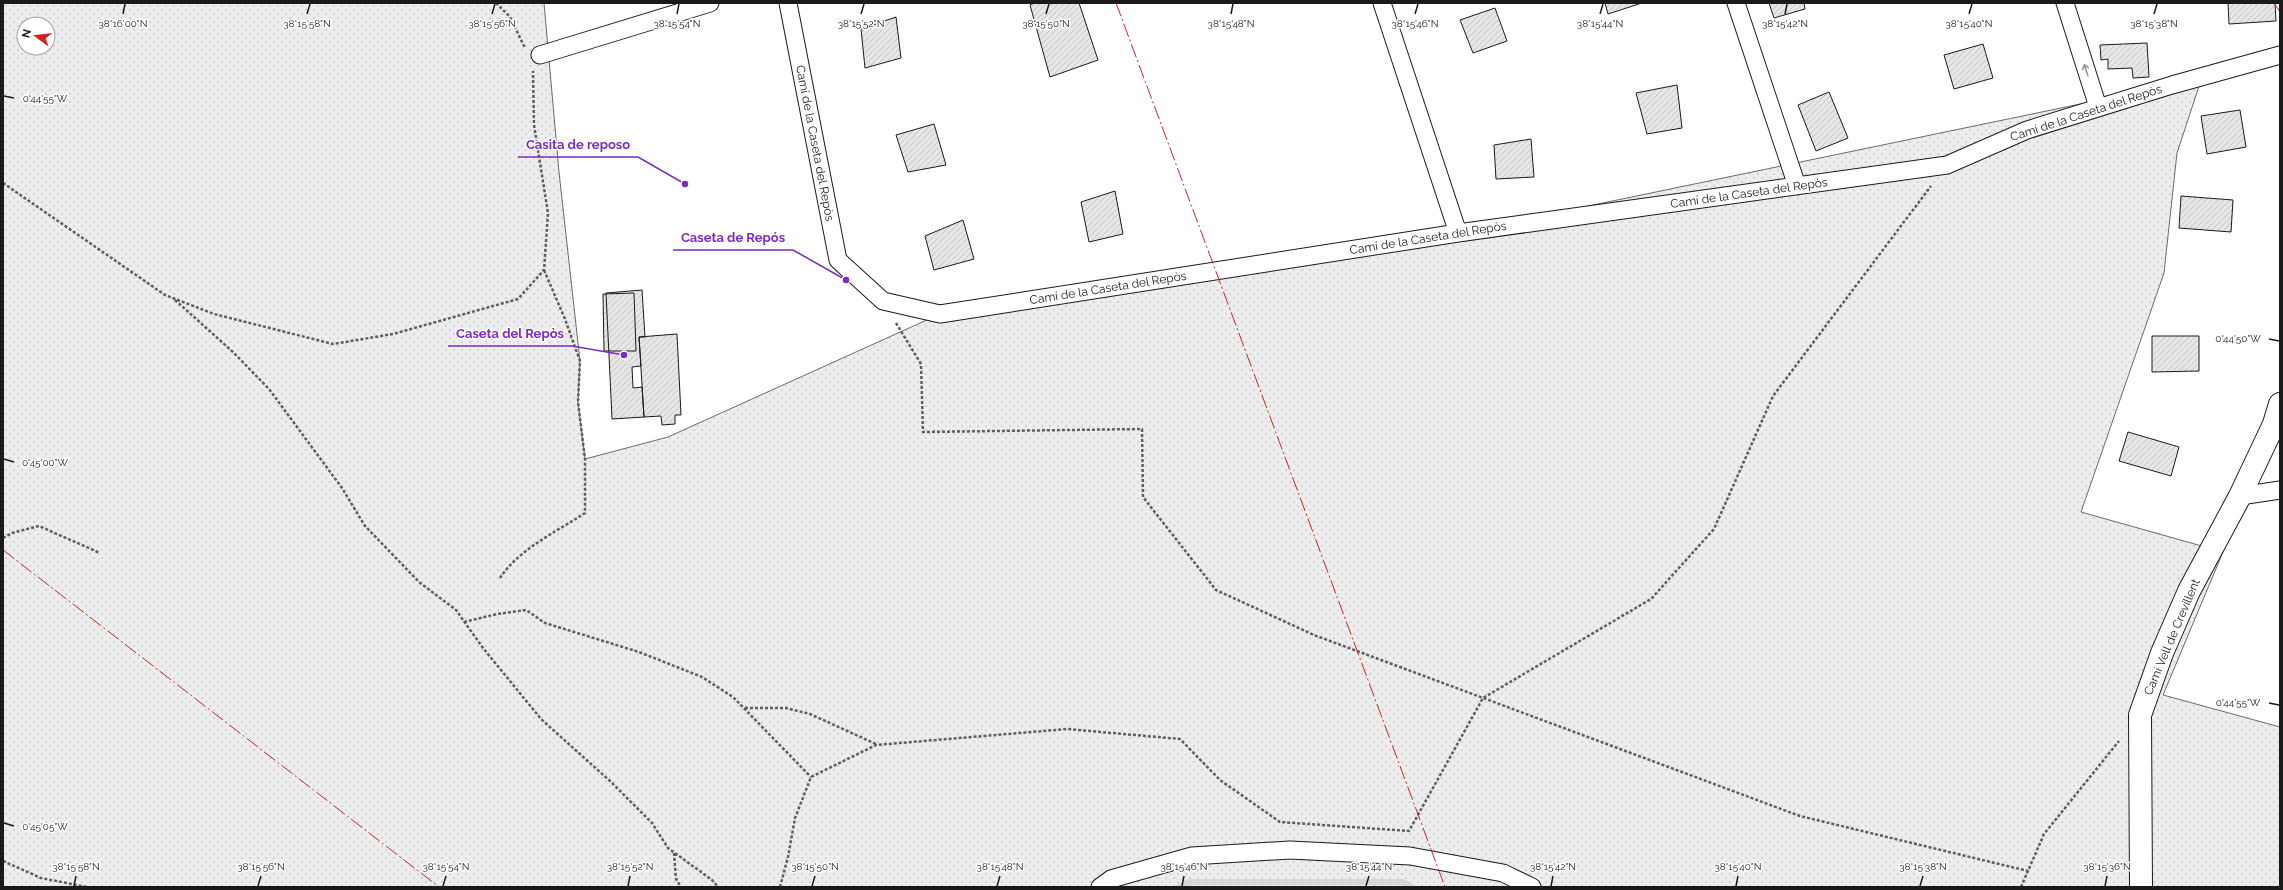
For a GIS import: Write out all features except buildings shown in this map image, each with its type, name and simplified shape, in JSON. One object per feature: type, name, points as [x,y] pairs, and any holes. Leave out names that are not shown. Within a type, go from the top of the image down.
[{"type":"street","points":[[536,60],[710,3]]},
{"type":"street","name":"Camí de la Caseta del Repòs","points":[[788,3],[838,260],[883,301],[940,314],[1458,233],[1947,165],[2027,130],[2098,107],[2280,55]]},
{"type":"street","points":[[1382,3],[1458,233]]},
{"type":"street","points":[[1736,3],[1797,186]]},
{"type":"street","points":[[2065,3],[2098,107]]},
{"type":"street","name":"Camí Vell de Crevillent","points":[[2141,887],[2140,715],[2162,653],[2189,591],[2240,496],[2274,424],[2280,404]]},
{"type":"street","points":[[2240,496],[2280,490]]},
{"type":"street","points":[[1100,887],[1111,879],[1192,856],[1290,850],[1410,856],[1503,873],[1532,887]]},
{"type":"path","points":[[496,3],[510,17],[536,60],[534,125],[548,213],[544,270],[565,319],[580,361],[578,402],[585,459],[585,513],[541,541],[508,566],[500,578]]},
{"type":"path","points":[[780,887],[788,857],[795,818],[811,777],[876,745],[1067,728],[1180,739],[1220,780],[1280,822],[1409,832],[1483,698],[1650,599],[1714,529],[1773,396],[1947,165]]},
{"type":"path","points":[[3,183],[165,295],[214,314],[333,344],[393,334],[518,299],[544,270]]},
{"type":"path","points":[[173,298],[203,327],[233,352],[268,389],[342,488],[365,526],[419,582],[456,610],[541,719],[610,781],[652,823],[668,848],[712,880],[718,887]]},
{"type":"path","points":[[883,301],[921,364],[922,432],[1142,429],[1143,497],[1216,590],[1314,635],[1800,816],[2028,871]]},
{"type":"path","points":[[3,538],[12,533],[39,526],[100,553]]},
{"type":"path","points":[[464,622],[497,614],[526,610],[545,623],[639,652],[702,677],[733,697],[811,777]]},
{"type":"path","points":[[744,708],[786,708],[810,714],[876,745]]},
{"type":"path","points":[[2021,887],[2044,834],[2121,739]]},
{"type":"path","points":[[674,853],[676,879],[681,887]]},
{"type":"path","points":[[3,861],[41,878],[87,887]]},
{"type":"shaded area","points":[[3,3],[544,3],[559,172],[580,361],[578,402],[585,459],[668,437],[940,314],[1458,233],[2172,85],[2202,77],[2177,153],[2164,273],[2081,512],[2223,552],[2163,695],[2280,727],[2280,887],[3,887]]},
{"type":"waterway","points":[[1179,887],[1189,882],[1403,882],[1412,887]]},
{"type":"power","points":[[1116,3],[1445,887]]},
{"type":"power","points":[[2274,3],[2280,12]]},
{"type":"power","points":[[3,550],[439,887]]},
{"type":"place","name":"Casita de reposo","points":[[685,184]]},
{"type":"place","name":"Caseta de Repós","points":[[846,280]]},
{"type":"place","name":"Caseta del Repòs","points":[[624,355]]}]
